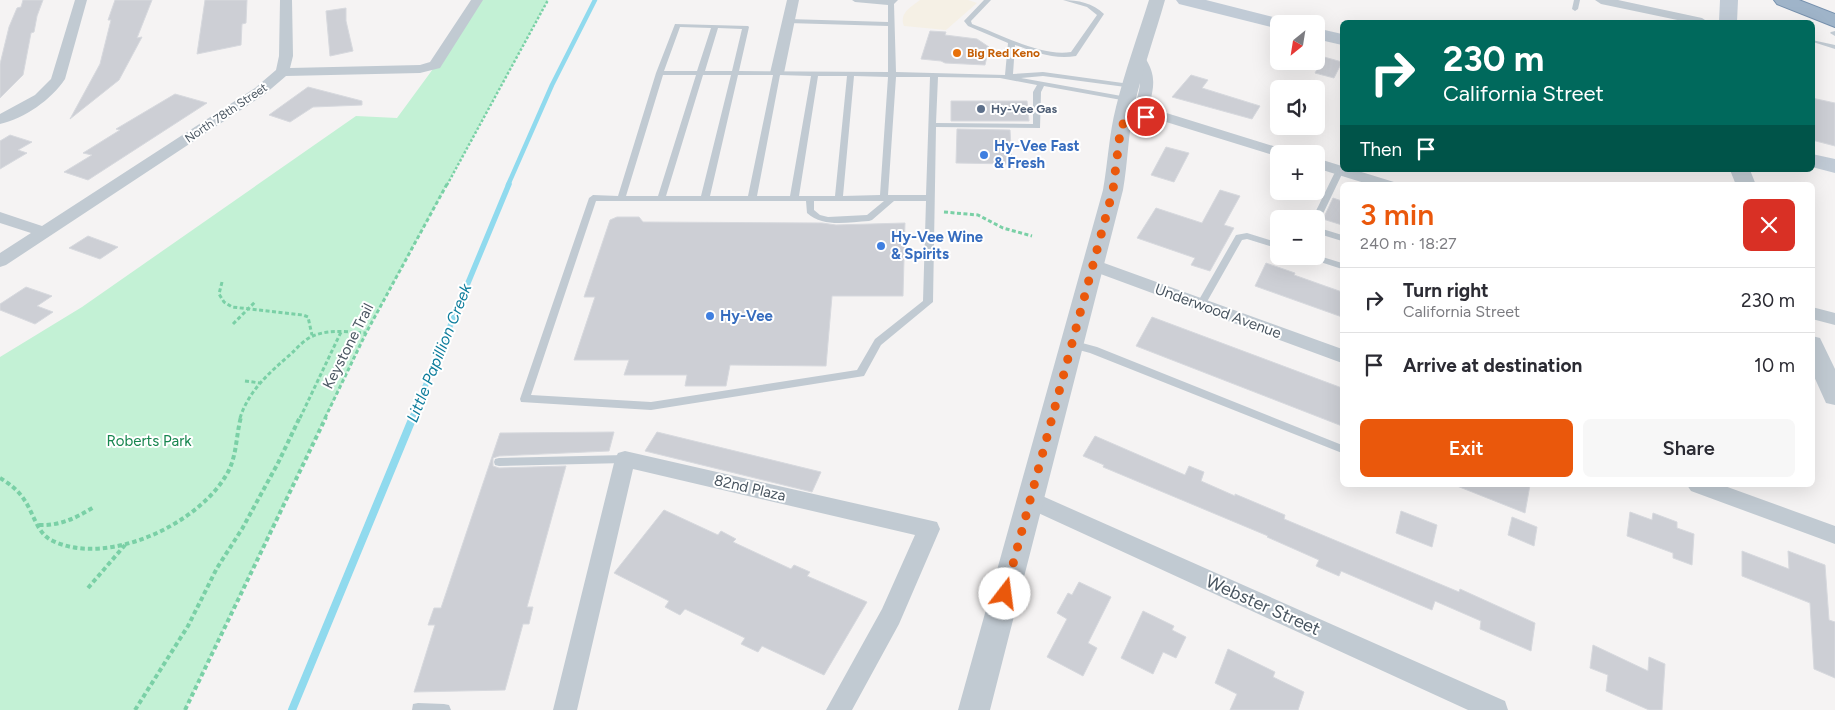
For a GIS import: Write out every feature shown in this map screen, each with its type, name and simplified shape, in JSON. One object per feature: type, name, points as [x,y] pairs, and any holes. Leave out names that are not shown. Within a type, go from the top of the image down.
[{"type":"highway","points":[[1783,0],[1834,29]]},
{"type":"highway","points":[[1821,0],[1835,6]]},
{"type":"main road","points":[[1185,0],[1270,22]]},
{"type":"main road","points":[[1728,20],[1730,0]]},
{"type":"main road","points":[[1325,35],[1340,39]]},
{"type":"main road","points":[[1815,161],[1835,166]]},
{"type":"street","points":[[0,120],[38,98],[54,85],[58,79],[81,0]]},
{"type":"street","points":[[282,72],[286,56],[286,0]]},
{"type":"street","name":"North 78th Street","points":[[0,261],[260,91],[282,72],[420,69],[431,66],[441,58],[477,0]]},
{"type":"street","points":[[777,73],[793,0]]},
{"type":"street","points":[[974,710],[1113,190],[1121,125],[1128,93],[1157,0]]},
{"type":"street","points":[[1602,0],[1674,19]]},
{"type":"street","points":[[1139,59],[1146,68],[1149,79],[1143,102],[1147,109],[1168,119],[1270,150]]},
{"type":"street","points":[[1121,125],[1136,118],[1168,119]]},
{"type":"street","points":[[1325,166],[1340,170]]},
{"type":"street","points":[[1346,172],[1378,182]]},
{"type":"street","points":[[0,217],[44,232]]},
{"type":"street","name":"Underwood Avenue","points":[[1093,265],[1340,355]]},
{"type":"street","points":[[1815,314],[1835,320]]},
{"type":"street","points":[[1815,351],[1835,396]]},
{"type":"street","points":[[565,710],[625,459]]},
{"type":"street","name":"82nd Plaza","points":[[625,459],[928,529],[891,616],[838,710]]},
{"type":"street","points":[[1703,487],[1835,535]]},
{"type":"street","name":"Webster Street","points":[[1031,500],[1496,710]]},
{"type":"lane","points":[[810,198],[810,211],[817,217],[828,220],[869,218],[888,198],[893,2],[855,0]]},
{"type":"lane","points":[[988,0],[967,22],[970,25],[1012,42],[1058,56],[1073,54],[1100,14],[1089,6],[1066,0]]},
{"type":"lane","points":[[1575,10],[1577,0]]},
{"type":"lane","points":[[788,21],[891,24]]},
{"type":"lane","points":[[621,199],[677,25],[746,27],[704,198]]},
{"type":"lane","points":[[661,199],[715,26]]},
{"type":"lane","points":[[1815,41],[1835,47]]},
{"type":"lane","points":[[1009,77],[1012,42]]},
{"type":"lane","points":[[660,73],[815,73],[1009,77],[1043,74],[1128,93]]},
{"type":"lane","points":[[752,198],[777,73]]},
{"type":"lane","points":[[794,198],[815,73]]},
{"type":"lane","points":[[839,198],[851,74]]},
{"type":"lane","points":[[930,198],[593,198],[525,399],[652,406],[860,373],[878,342],[928,302],[934,75]]},
{"type":"lane","points":[[1009,77],[1041,84],[1128,93]]},
{"type":"lane","points":[[932,125],[1038,126],[1037,92],[1041,84]]},
{"type":"lane","points":[[1321,210],[1340,170]]},
{"type":"lane","points":[[1325,233],[1340,237]]},
{"type":"lane","points":[[1201,305],[1239,237],[1247,236],[1270,243]]},
{"type":"lane","points":[[1325,261],[1340,265]]},
{"type":"lane","points":[[1071,344],[1093,350],[1340,448]]},
{"type":"lane","points":[[499,462],[625,459]]},
{"type":"lane","points":[[418,709],[444,710]]},
{"type":"path","name":"Keystone Trail","points":[[185,710],[366,333],[548,0]]},
{"type":"path","points":[[930,212],[959,212],[978,215],[1003,228],[1032,236]]},
{"type":"path","points":[[222,282],[219,294],[224,302],[232,307],[293,312],[303,315],[308,317],[312,335]]},
{"type":"path","points":[[233,324],[256,301]]},
{"type":"path","points":[[134,710],[188,626],[217,568],[278,463],[341,332]]},
{"type":"path","points":[[0,478],[14,487],[27,502],[38,526],[51,541],[65,546],[103,549],[147,538],[186,516],[217,488],[232,463],[240,418],[260,383],[312,335],[341,332],[366,333]]},
{"type":"path","points":[[245,381],[260,383]]},
{"type":"path","points":[[38,526],[53,526],[67,522],[94,507]]},
{"type":"path","points":[[88,588],[125,545]]},
{"type":"green space","name":"Roberts Park","points":[[477,0],[548,0],[366,333],[185,710],[0,710],[0,357],[82,307],[356,116],[397,118],[441,58]]},
{"type":"sand","points":[[920,0],[968,0],[977,3],[946,30],[904,26],[904,14]]},
{"type":"building","points":[[23,0],[43,0],[34,32],[31,33],[23,75],[0,98],[0,64],[9,27],[17,8],[21,7]]},
{"type":"building","points":[[115,0],[152,0],[137,38],[142,37],[119,80],[70,119],[100,64],[111,20],[108,20]]},
{"type":"building","points":[[205,0],[247,0],[246,23],[242,24],[241,45],[197,54]]},
{"type":"building","points":[[346,8],[346,21],[353,51],[330,56],[326,11]]},
{"type":"building","points":[[930,31],[946,32],[945,35],[977,39],[989,47],[985,65],[945,63],[921,59]]},
{"type":"building","points":[[1325,57],[1340,61],[1340,66],[1334,78],[1315,73],[1317,70],[1325,70]]},
{"type":"building","points":[[1191,75],[1208,80],[1202,88],[1260,106],[1252,119],[1172,97]]},
{"type":"building","points":[[308,87],[362,101],[362,105],[313,107],[290,122],[269,115]]},
{"type":"building","points":[[175,94],[207,103],[88,180],[64,172],[92,155],[83,153],[120,130],[116,129]]},
{"type":"building","points":[[1815,99],[1835,103],[1835,146],[1815,141]]},
{"type":"building","points":[[951,101],[1027,101],[1029,121],[951,121]]},
{"type":"building","points":[[957,129],[1010,130],[1012,164],[956,163]]},
{"type":"building","points":[[10,135],[32,142],[18,150],[27,153],[0,169],[0,141]]},
{"type":"building","points":[[1166,147],[1189,153],[1174,182],[1151,175]]},
{"type":"building","points":[[1220,190],[1240,196],[1224,225],[1234,228],[1210,271],[1191,265],[1195,258],[1137,238],[1156,208],[1202,223]]},
{"type":"building","points":[[1333,198],[1340,200],[1340,224],[1325,220],[1325,215]]},
{"type":"building","name":"Hy-Vee","points":[[617,217],[639,217],[643,222],[822,223],[836,225],[905,223],[903,296],[832,296],[826,366],[730,365],[726,386],[685,386],[687,375],[624,375],[629,360],[574,360],[595,297],[584,297],[610,220]]},
{"type":"building","points":[[88,236],[118,247],[100,259],[69,248]]},
{"type":"building","points":[[1266,263],[1340,291],[1340,316],[1255,286]]},
{"type":"building","points":[[26,287],[52,296],[37,306],[53,312],[35,324],[0,310],[0,304]]},
{"type":"building","points":[[1152,317],[1340,387],[1340,425],[1136,346]]},
{"type":"building","points":[[614,432],[609,451],[499,456],[493,458],[493,466],[499,468],[566,466],[527,607],[533,607],[529,624],[523,624],[505,690],[414,692],[435,625],[428,625],[434,608],[441,608],[500,433]]},
{"type":"building","points":[[657,432],[821,472],[812,492],[645,451]]},
{"type":"building","points":[[1095,436],[1185,475],[1189,466],[1204,472],[1201,481],[1285,515],[1284,519],[1459,592],[1460,589],[1535,623],[1531,651],[1480,629],[1481,621],[1435,601],[1432,610],[1341,571],[1339,576],[1316,566],[1319,560],[1268,536],[1103,467],[1104,465],[1083,456]]},
{"type":"building","points":[[1460,487],[1530,487],[1525,513]]},
{"type":"building","points":[[664,510],[718,535],[721,531],[736,539],[733,542],[791,569],[794,565],[810,572],[807,576],[867,602],[824,675],[762,646],[758,652],[741,644],[745,638],[685,609],[680,615],[665,607],[669,601],[614,573]]},
{"type":"building","points":[[1401,511],[1437,525],[1432,547],[1396,533]]},
{"type":"building","points":[[1630,512],[1652,520],[1653,513],[1677,522],[1677,528],[1694,534],[1692,565],[1673,558],[1673,553],[1627,536]]},
{"type":"building","points":[[1512,517],[1537,527],[1534,546],[1508,535]]},
{"type":"building","points":[[1742,551],[1789,569],[1788,551],[1825,565],[1829,620],[1835,622],[1835,678],[1814,669],[1810,603],[1742,576]]},
{"type":"building","points":[[1079,582],[1111,597],[1088,643],[1097,648],[1083,676],[1047,657],[1067,619],[1057,613],[1068,593],[1072,595]]},
{"type":"building","points":[[1143,611],[1174,626],[1172,630],[1186,637],[1176,658],[1163,652],[1153,674],[1121,658]]},
{"type":"building","points":[[1593,645],[1648,671],[1649,657],[1665,664],[1662,710],[1649,710],[1606,691],[1608,675],[1590,668]]},
{"type":"building","points":[[1228,649],[1275,672],[1273,677],[1304,692],[1298,710],[1230,710],[1237,694],[1215,683]]},
{"type":"waterway","name":"Little Papillion Creek","points":[[508,185],[552,85],[595,0]]},
{"type":"waterway","name":"Little Papillion Creek","points":[[412,418],[509,184]]},
{"type":"waterway","name":"Little Papillion Creek","points":[[292,710],[413,417]]},
{"type":"place","name":"Big Red Keno","points":[[957,53]]},
{"type":"place","name":"Hy-Vee Gas","points":[[981,109]]},
{"type":"place","name":"Hy-Vee Fast & Fresh","points":[[984,155]]},
{"type":"place","name":"Hy-Vee Wine & Spirits","points":[[881,246]]},
{"type":"place","name":"Hy-Vee","points":[[710,316]]},
{"type":"route","points":[[1005,594],[1113,190],[1121,125],[1136,118],[1146,117]]}]
